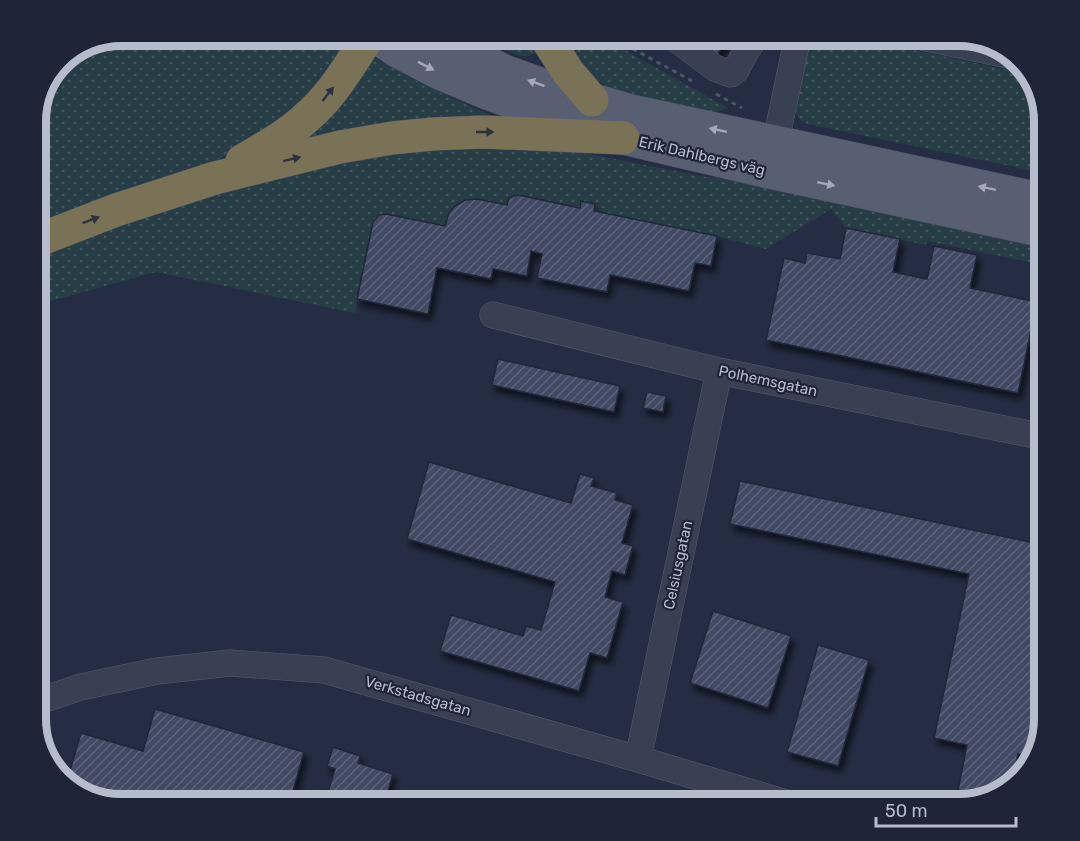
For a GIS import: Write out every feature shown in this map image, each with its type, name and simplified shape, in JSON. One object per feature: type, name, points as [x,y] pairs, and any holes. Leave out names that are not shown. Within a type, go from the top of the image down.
[{"type":"highway","points":[[215,178],[281,138],[308,117],[330,93],[361,47]]},
{"type":"highway","points":[[552,47],[568,72],[592,100]]},
{"type":"highway","points":[[47,237],[116,210],[215,178],[339,147],[392,138],[484,132],[623,138]]},
{"type":"main road","name":"Erik Dahlbergs väg","points":[[391,47],[437,72],[488,93],[550,116],[623,138],[775,145],[1034,228]]},
{"type":"main road","name":"Erik Dahlbergs väg","points":[[456,47],[504,71],[631,111],[775,145],[1034,198]]},
{"type":"street","points":[[687,47],[715,68],[731,74],[736,70],[749,47]]},
{"type":"street","points":[[775,145],[796,47]]},
{"type":"street","name":"Polhemsgatan","points":[[494,315],[719,371],[1034,435]]},
{"type":"street","name":"Celsiusgatan","points":[[638,759],[719,371]]},
{"type":"street","name":"Verkstadsgatan","points":[[47,698],[81,687],[157,671],[230,663],[324,670],[756,794]]},
{"type":"path","points":[[630,47],[695,82]]},
{"type":"path","points":[[716,94],[748,111],[775,145]]},
{"type":"shaded area","points":[[121,47],[347,47],[326,80],[253,142],[207,165],[47,226],[49,102],[59,80],[68,68],[80,59],[93,52]]},
{"type":"shaded area","points":[[501,47],[539,47],[541,51],[529,56],[519,56]]},
{"type":"shaded area","points":[[564,47],[619,47],[728,108],[708,114],[621,95],[586,74],[561,49]]},
{"type":"shaded area","points":[[809,47],[900,47],[1014,71],[1026,88],[1032,107],[1034,171],[808,124],[799,118],[795,110]]},
{"type":"shaded area","points":[[373,57],[426,86],[503,121],[306,140],[328,121]]},
{"type":"shaded area","points":[[469,147],[578,152],[707,177],[750,179],[1034,240],[1034,263],[927,241],[926,245],[846,228],[831,209],[766,249],[717,236],[594,211],[595,204],[582,201],[580,208],[518,195],[509,198],[507,205],[478,200],[462,202],[450,215],[445,226],[386,214],[379,215],[373,222],[355,313],[156,272],[47,302],[47,252],[138,220],[272,179],[368,158]]},
{"type":"building","points":[[705,47],[723,47],[716,56]]},
{"type":"building","points":[[518,195],[580,208],[581,201],[595,204],[594,211],[717,236],[711,266],[695,263],[689,291],[610,275],[607,292],[537,278],[542,254],[531,251],[527,276],[493,269],[491,279],[437,268],[428,314],[357,299],[373,222],[379,215],[386,214],[445,226],[449,213],[465,200],[477,199],[507,205],[509,198]]},
{"type":"building","points":[[846,228],[900,239],[893,272],[927,279],[934,246],[977,255],[970,288],[1034,301],[1034,316],[1018,393],[766,340],[784,258],[805,263],[807,253],[840,259]]},
{"type":"building","points":[[498,359],[620,386],[614,412],[492,385]]},
{"type":"building","points":[[647,392],[666,396],[663,412],[643,408]]},
{"type":"building","points":[[429,462],[571,503],[580,474],[594,478],[591,486],[617,493],[615,500],[633,505],[622,543],[633,546],[625,575],[612,571],[605,597],[623,602],[607,658],[590,653],[579,691],[440,651],[451,615],[523,636],[526,626],[541,630],[555,582],[407,539]]},
{"type":"building","points":[[740,481],[1034,543],[1034,720],[1030,744],[1024,755],[1018,754],[1015,768],[1000,782],[983,791],[969,793],[958,790],[967,745],[934,738],[969,574],[730,524]]},
{"type":"building","points":[[713,611],[791,636],[768,708],[690,683]]},
{"type":"building","points":[[818,645],[869,660],[838,766],[787,752]]},
{"type":"building","points":[[155,709],[304,752],[292,794],[107,793],[88,787],[69,773],[81,733],[143,751]]},
{"type":"building","points":[[333,747],[360,756],[358,763],[393,774],[387,794],[327,794],[335,769],[327,766]]}]
